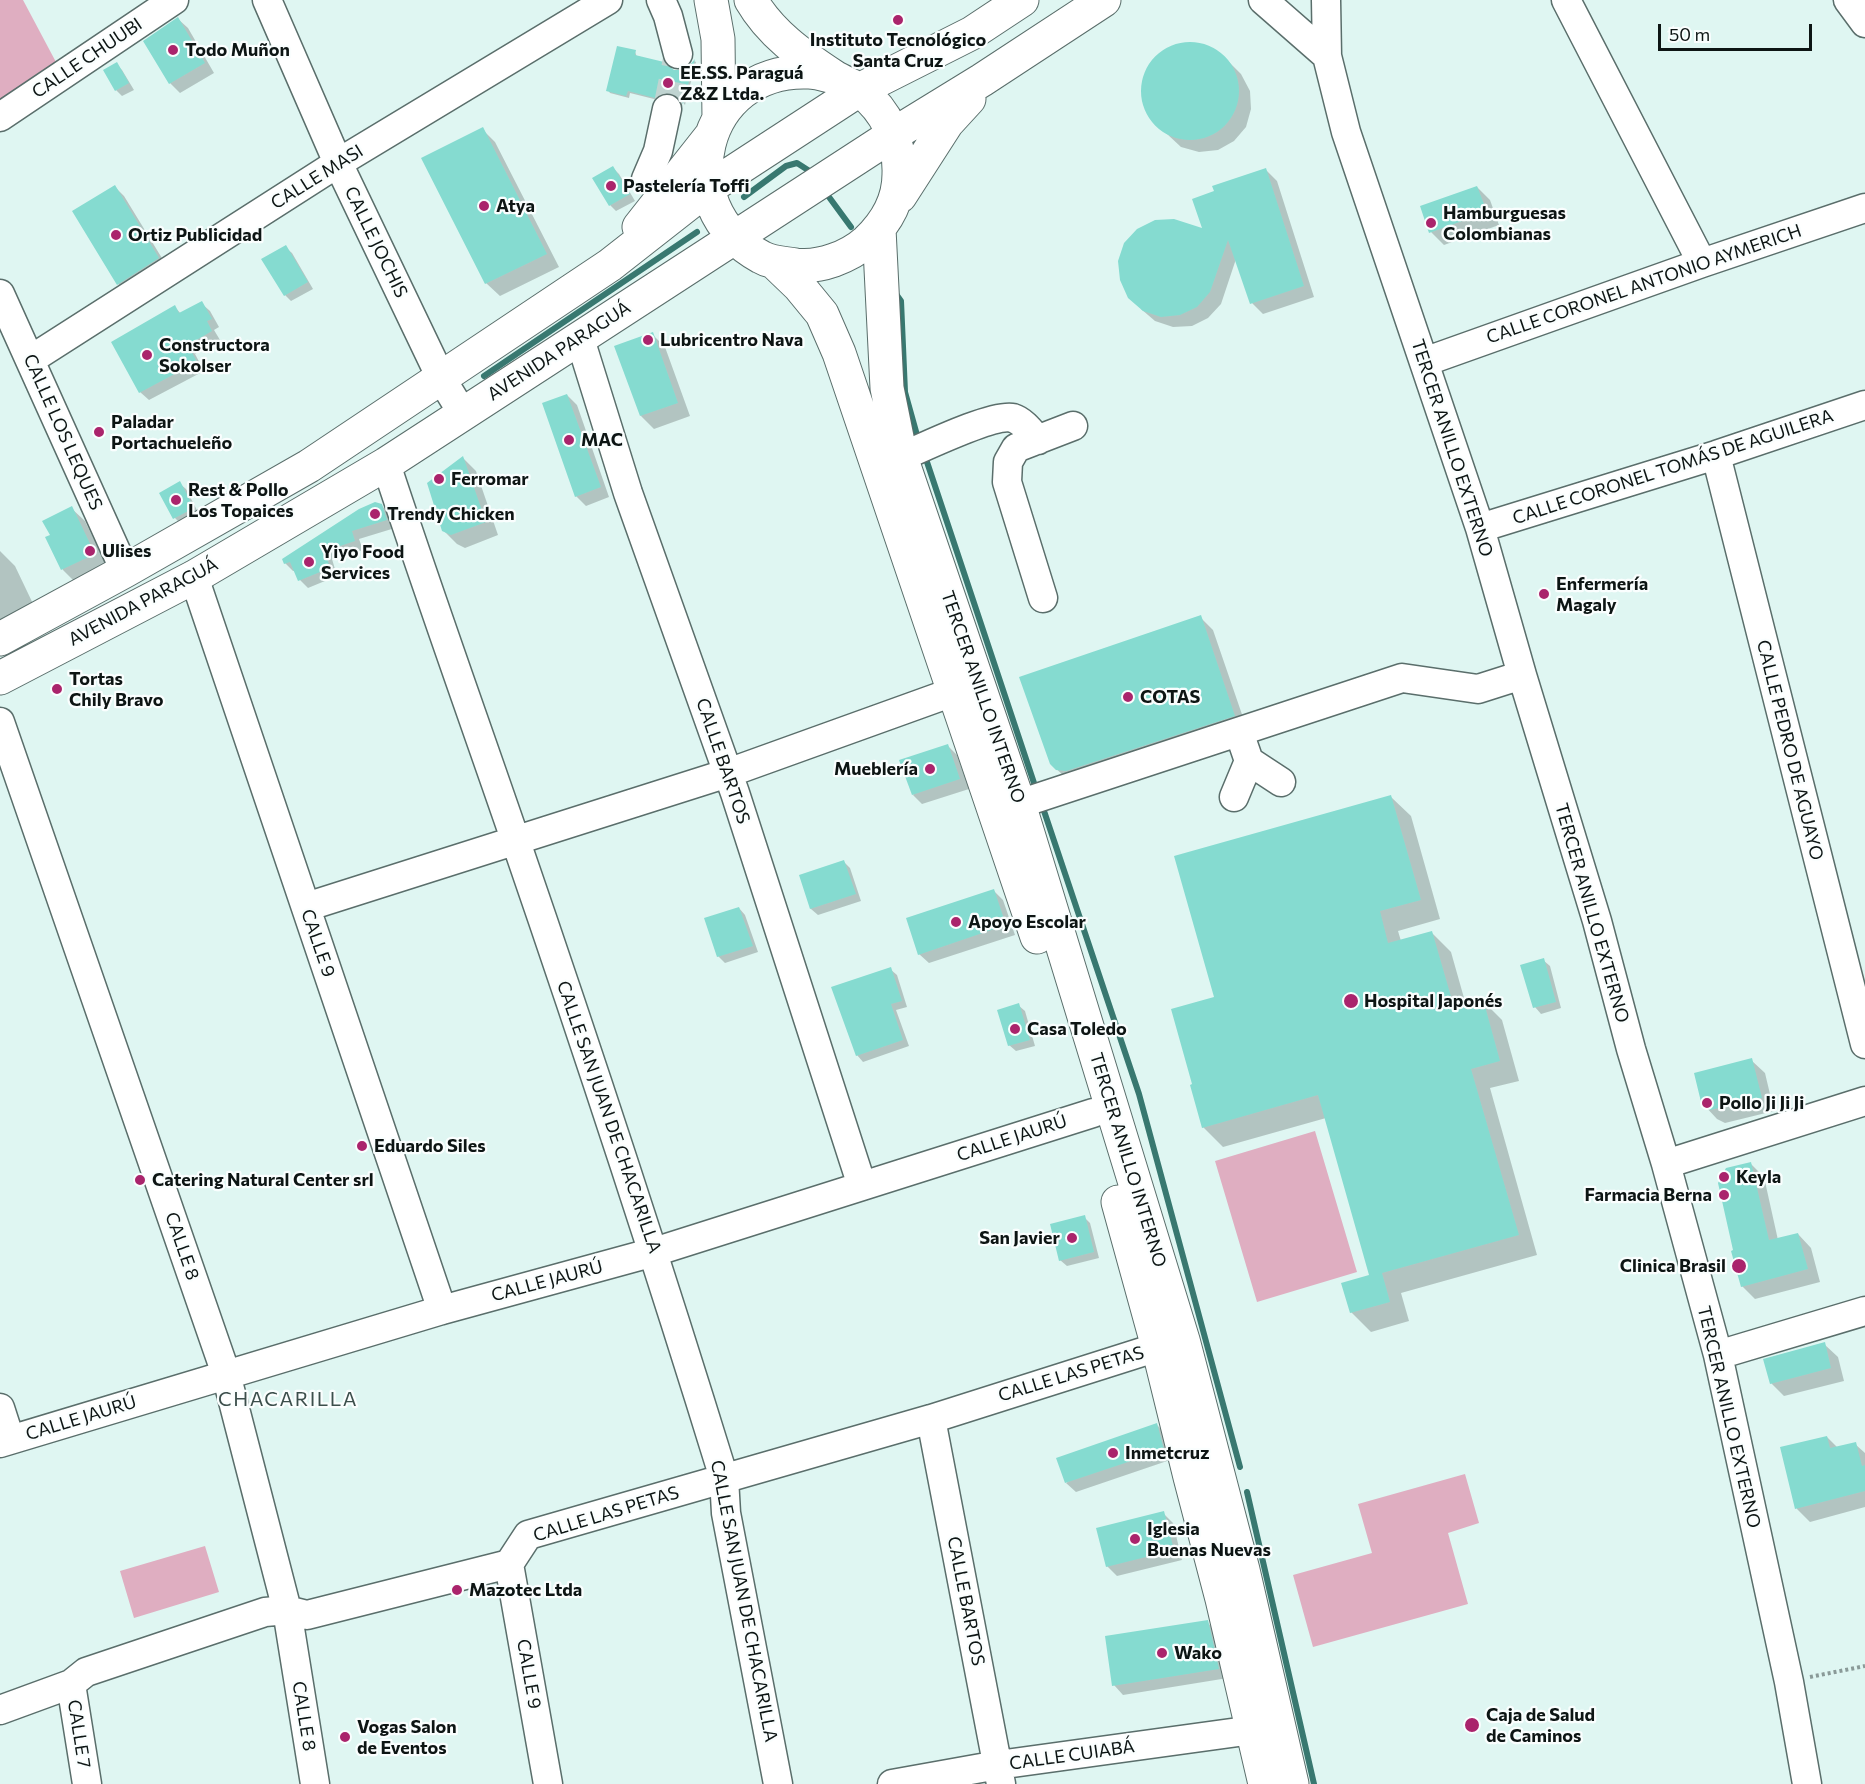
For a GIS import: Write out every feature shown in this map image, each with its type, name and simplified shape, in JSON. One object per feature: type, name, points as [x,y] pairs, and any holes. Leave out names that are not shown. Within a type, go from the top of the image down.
[{"type":"main road","name":"TERCER ANILLO INTERNO","points":[[711,0],[717,39],[715,128],[705,162],[707,189],[717,216],[734,238],[762,257],[774,262],[803,266],[832,261],[858,249],[886,218],[899,184],[900,159],[894,134],[880,110],[778,35],[761,18],[751,0]]},
{"type":"main road","name":"AVENIDA PARAGUÁ","points":[[0,639],[309,466],[610,266],[707,189],[838,78],[890,75],[972,33],[1022,0]]},
{"type":"main road","name":"AVENIDA PARAGUÁ","points":[[0,678],[194,577],[386,464],[1104,0]]},
{"type":"main road","points":[[610,266],[715,128],[735,98],[757,83],[782,74],[808,72],[838,78],[890,75]]},
{"type":"main road","points":[[886,218],[948,123],[988,76]]},
{"type":"main road","name":"TERCER ANILLO INTERNO","points":[[886,218],[887,388],[901,457],[1019,804],[1183,1340],[1243,1570],[1292,1784]]},
{"type":"main road","name":"TERCER ANILLO INTERNO","points":[[774,262],[799,286],[822,314],[838,353],[1032,919],[1089,1102],[1158,1347],[1265,1784]]},
{"type":"main road","points":[[919,588],[947,637],[967,703],[997,784],[1003,795],[1019,804],[1013,819],[1012,838],[1070,1011],[1089,1102]]},
{"type":"main road","points":[[1092,1042],[1098,1103],[1163,1321],[1158,1347],[1174,1365],[1209,1502],[1221,1532],[1243,1570]]},
{"type":"main road","points":[[1202,1521],[1218,1549],[1241,1645],[1246,1652],[1254,1656],[1263,1655]]},
{"type":"main road","points":[[1253,1730],[1258,1732],[1265,1742],[1274,1784]]},
{"type":"street","name":"CALLE CHUUBI","points":[[0,117],[174,0]]},
{"type":"street","name":"CALLE JOCHIS","points":[[267,0],[338,163],[441,378],[463,414]]},
{"type":"street","name":"CALLE MASI","points":[[30,360],[338,163],[608,0]]},
{"type":"street","points":[[661,0],[668,16],[678,54]]},
{"type":"street","points":[[1263,0],[1327,56]]},
{"type":"street","name":"TERCER ANILLO EXTERNO","points":[[1326,0],[1327,56],[1346,132],[1480,528],[1522,675],[1598,921],[1630,1049],[1666,1164],[1718,1355],[1789,1682],[1807,1784]]},
{"type":"street","points":[[1566,0],[1702,263]]},
{"type":"street","points":[[1848,0],[1865,23]]},
{"type":"street","points":[[646,179],[658,152],[667,109]]},
{"type":"street","name":"CALLE CORONEL ANTONIO AYMERICH","points":[[1424,362],[1702,263],[1865,208]]},
{"type":"street","name":"CALLE LOS LEQUES","points":[[0,294],[125,571]]},
{"type":"street","name":"CALLE BARTOS","points":[[580,339],[628,493],[728,773],[862,1186]]},
{"type":"street","name":"CALLE CORONEL TOMÁS DE AGUILERA","points":[[1480,528],[1716,455],[1865,405]]},
{"type":"street","points":[[901,457],[942,439],[999,419],[1012,418],[1038,440]]},
{"type":"street","points":[[1043,598],[1007,482],[1008,462],[1016,448],[1073,426]]},
{"type":"street","name":"CALLE PEDRO DE AGUAYO","points":[[1716,455],[1865,1044]]},
{"type":"street","name":"CALLE SAN JUAN DE CHACARILLA","points":[[386,464],[654,1252],[724,1478],[726,1514],[778,1784]]},
{"type":"street","name":"CALLE 9","points":[[194,577],[442,1310]]},
{"type":"street","points":[[1019,804],[1402,678],[1478,689],[1522,675]]},
{"type":"street","points":[[306,907],[728,773],[953,692]]},
{"type":"street","name":"CALLE 8","points":[[0,722],[226,1374],[287,1610],[315,1784]]},
{"type":"street","points":[[1239,732],[1250,761],[1281,782]]},
{"type":"street","points":[[1234,797],[1250,761]]},
{"type":"street","points":[[1666,1164],[1865,1101]]},
{"type":"street","name":"CALLE JAURÚ","points":[[5,1441],[442,1310],[654,1252],[862,1186],[1089,1102]]},
{"type":"street","points":[[1718,1355],[1865,1311]]},
{"type":"street","name":"CALLE LAS PETAS","points":[[509,1564],[528,1535],[931,1419],[1158,1347]]},
{"type":"street","points":[[0,1408],[5,1441]]},
{"type":"street","name":"CALLE BARTOS","points":[[931,1419],[999,1774]]},
{"type":"street","points":[[0,1710],[71,1684],[86,1672],[265,1612],[287,1610],[307,1615],[509,1564]]},
{"type":"street","name":"CALLE 9","points":[[509,1564],[548,1784]]},
{"type":"street","name":"CALLE 7","points":[[71,1684],[87,1784]]},
{"type":"street","name":"CALLE CUIABÁ","points":[[892,1784],[999,1774],[1253,1730]]},
{"type":"path","points":[[1789,1682],[1865,1666]]},
{"type":"shaded area","points":[[0,0],[23,0],[57,64],[0,102]]},
{"type":"shaded area","points":[[1315,1131],[1357,1272],[1257,1302],[1215,1161]]},
{"type":"shaded area","points":[[1465,1474],[1479,1523],[1448,1533],[1468,1604],[1313,1647],[1293,1575],[1372,1553],[1358,1504]]},
{"type":"shaded area","points":[[205,1546],[219,1592],[134,1618],[120,1571]]},
{"type":"building","name":"Todo Muñon","points":[[178,17],[205,63],[169,84],[143,41]]},
{"type":"building","points":[[1190,42],[1209,46],[1224,57],[1235,72],[1239,91],[1235,110],[1224,125],[1209,136],[1190,140],[1171,136],[1156,125],[1145,110],[1141,91],[1145,72],[1156,57],[1171,46]]},
{"type":"building","points":[[617,46],[636,50],[635,55],[664,62],[674,70],[683,70],[695,59],[683,104],[678,96],[670,93],[661,94],[655,98],[628,91],[626,96],[606,91]]},
{"type":"building","points":[[117,62],[129,83],[115,91],[103,70]]},
{"type":"building","name":"Atya","points":[[483,127],[547,254],[485,284],[421,158]]},
{"type":"building","name":"Pastelería Toffi","points":[[613,166],[630,194],[609,206],[592,178]]},
{"type":"building","points":[[1266,168],[1304,286],[1250,304],[1228,240],[1210,292],[1197,307],[1180,315],[1161,317],[1143,311],[1128,298],[1120,280],[1118,261],[1124,243],[1137,229],[1155,220],[1174,219],[1202,228],[1192,199],[1214,191],[1212,186]]},
{"type":"building","name":"Ortiz Publicidad","points":[[115,185],[159,258],[117,285],[72,211]]},
{"type":"building","points":[[1477,186],[1487,212],[1429,233],[1420,206]]},
{"type":"building","points":[[286,245],[308,282],[284,296],[261,259]]},
{"type":"building","points":[[202,301],[212,319],[207,321],[212,331],[188,345],[197,362],[139,393],[111,342],[175,305],[179,313]]},
{"type":"building","points":[[653,332],[678,403],[640,416],[614,346]]},
{"type":"building","name":"MAC","points":[[567,394],[601,487],[575,497],[542,403]]},
{"type":"building","points":[[463,456],[486,522],[451,535],[442,531],[427,483]]},
{"type":"building","name":"Rest & Pollo Los Topaices","points":[[180,481],[194,508],[173,519],[159,493]]},
{"type":"building","points":[[375,502],[382,504],[387,520],[352,531],[355,541],[325,551],[330,568],[298,581],[290,562],[284,564],[282,559],[359,509]]},
{"type":"building","points":[[72,506],[95,554],[61,570],[45,537],[50,535],[42,521]]},
{"type":"building","name":"COTAS","points":[[1201,615],[1235,716],[1066,771],[1056,770],[1050,764],[1019,677]]},
{"type":"building","name":"Mueblería","points":[[948,744],[960,779],[912,795],[899,760]]},
{"type":"building","points":[[1391,795],[1421,900],[1380,911],[1388,943],[1432,931],[1454,1007],[1483,999],[1500,1061],[1471,1069],[1519,1235],[1382,1273],[1390,1302],[1350,1313],[1341,1283],[1369,1275],[1318,1095],[1202,1128],[1171,1009],[1214,997],[1174,856]]},
{"type":"building","points":[[844,860],[856,894],[810,909],[799,875]]},
{"type":"building","name":"Apoyo Escolar","points":[[994,889],[1006,925],[918,955],[906,918]]},
{"type":"building","points":[[739,907],[753,946],[717,957],[704,918]]},
{"type":"building","points":[[1544,958],[1556,1002],[1533,1008],[1520,965]]},
{"type":"building","points":[[891,967],[902,1001],[891,1004],[903,1040],[856,1056],[831,987]]},
{"type":"building","name":"Casa Toledo","points":[[1019,1003],[1030,1040],[1008,1046],[997,1010]]},
{"type":"building","points":[[1752,1058],[1762,1098],[1710,1110],[1702,1106],[1694,1073]]},
{"type":"building","points":[[1751,1162],[1769,1240],[1798,1233],[1808,1269],[1741,1287],[1731,1251],[1733,1250],[1718,1183],[1726,1168]]},
{"type":"building","name":"San Javier","points":[[1085,1215],[1094,1252],[1059,1261],[1050,1224]]},
{"type":"building","points":[[1825,1342],[1831,1368],[1770,1384],[1763,1359]]},
{"type":"building","name":"Inmetcruz","points":[[1157,1423],[1164,1450],[1065,1483],[1056,1458]]},
{"type":"building","points":[[1827,1436],[1830,1448],[1856,1442],[1862,1466],[1865,1465],[1865,1491],[1795,1509],[1780,1447]]},
{"type":"building","name":"Iglesia Buenas Nuevas","points":[[1164,1511],[1174,1550],[1106,1567],[1096,1528]]},
{"type":"building","name":"Wako","points":[[1208,1620],[1219,1669],[1112,1686],[1105,1636]]},
{"type":"waterway","points":[[744,197],[786,166],[797,163],[811,172]]},
{"type":"waterway","points":[[829,197],[851,227]]},
{"type":"waterway","points":[[484,376],[697,232]]},
{"type":"waterway","points":[[896,294],[901,301],[905,392],[917,435]]},
{"type":"waterway","points":[[926,459],[1034,783]]},
{"type":"waterway","points":[[1043,808],[1139,1094],[1240,1467]]},
{"type":"waterway","points":[[1247,1492],[1314,1784]]},
{"type":"tunnel","points":[[667,109],[678,54]]},
{"type":"place","name":"Instituto Tecnológico Santa Cruz","points":[[898,20]]},
{"type":"place","name":"Todo Muñon","points":[[173,50]]},
{"type":"place","name":"EE.SS. Paraguá Z&Z Ltda.","points":[[668,83]]},
{"type":"place","name":"Pastelería Toffi","points":[[611,186]]},
{"type":"place","name":"Atya","points":[[484,206]]},
{"type":"place","name":"Hamburguesas Colombianas","points":[[1431,223]]},
{"type":"place","name":"Ortiz Publicidad","points":[[116,235]]},
{"type":"place","name":"Lubricentro Nava","points":[[648,340]]},
{"type":"place","name":"Constructora Sokolser","points":[[147,355]]},
{"type":"place","name":"Paladar Portachueleño","points":[[99,432]]},
{"type":"place","name":"MAC","points":[[569,440]]},
{"type":"place","name":"Ferromar","points":[[439,479]]},
{"type":"place","name":"Rest & Pollo Los Topaices","points":[[176,500]]},
{"type":"place","name":"Trendy Chicken","points":[[375,514]]},
{"type":"place","name":"Ulises","points":[[90,551]]},
{"type":"place","name":"Yiyo Food Services","points":[[309,562]]},
{"type":"place","name":"Enfermería Magaly","points":[[1544,594]]},
{"type":"place","name":"Tortas Chily Bravo","points":[[57,689]]},
{"type":"place","name":"COTAS","points":[[1128,697]]},
{"type":"place","name":"Mueblería","points":[[930,769]]},
{"type":"place","name":"Apoyo Escolar","points":[[956,922]]},
{"type":"place","name":"Hospital Japonés","points":[[1351,1001]]},
{"type":"place","name":"Casa Toledo","points":[[1015,1029]]},
{"type":"place","name":"Pollo Ji Ji Ji","points":[[1707,1103]]},
{"type":"place","name":"Eduardo Siles","points":[[362,1146]]},
{"type":"place","name":"Keyla","points":[[1724,1177]]},
{"type":"place","name":"Catering Natural Center srl","points":[[140,1180]]},
{"type":"place","name":"Farmacia Berna","points":[[1724,1195]]},
{"type":"place","name":"San Javier","points":[[1072,1238]]},
{"type":"place","name":"Clinica Brasil","points":[[1739,1266]]},
{"type":"place","name":"Inmetcruz","points":[[1113,1453]]},
{"type":"place","name":"Iglesia Buenas Nuevas","points":[[1135,1539]]},
{"type":"place","name":"Mazotec Ltda","points":[[457,1590]]},
{"type":"place","name":"Wako","points":[[1162,1653]]},
{"type":"place","name":"Caja de Salud de Caminos","points":[[1472,1725]]},
{"type":"place","name":"Vogas Salon de Eventos","points":[[345,1737]]},
{"type":"district","name":"CHACARILLA","points":[[288,1399]]}]
